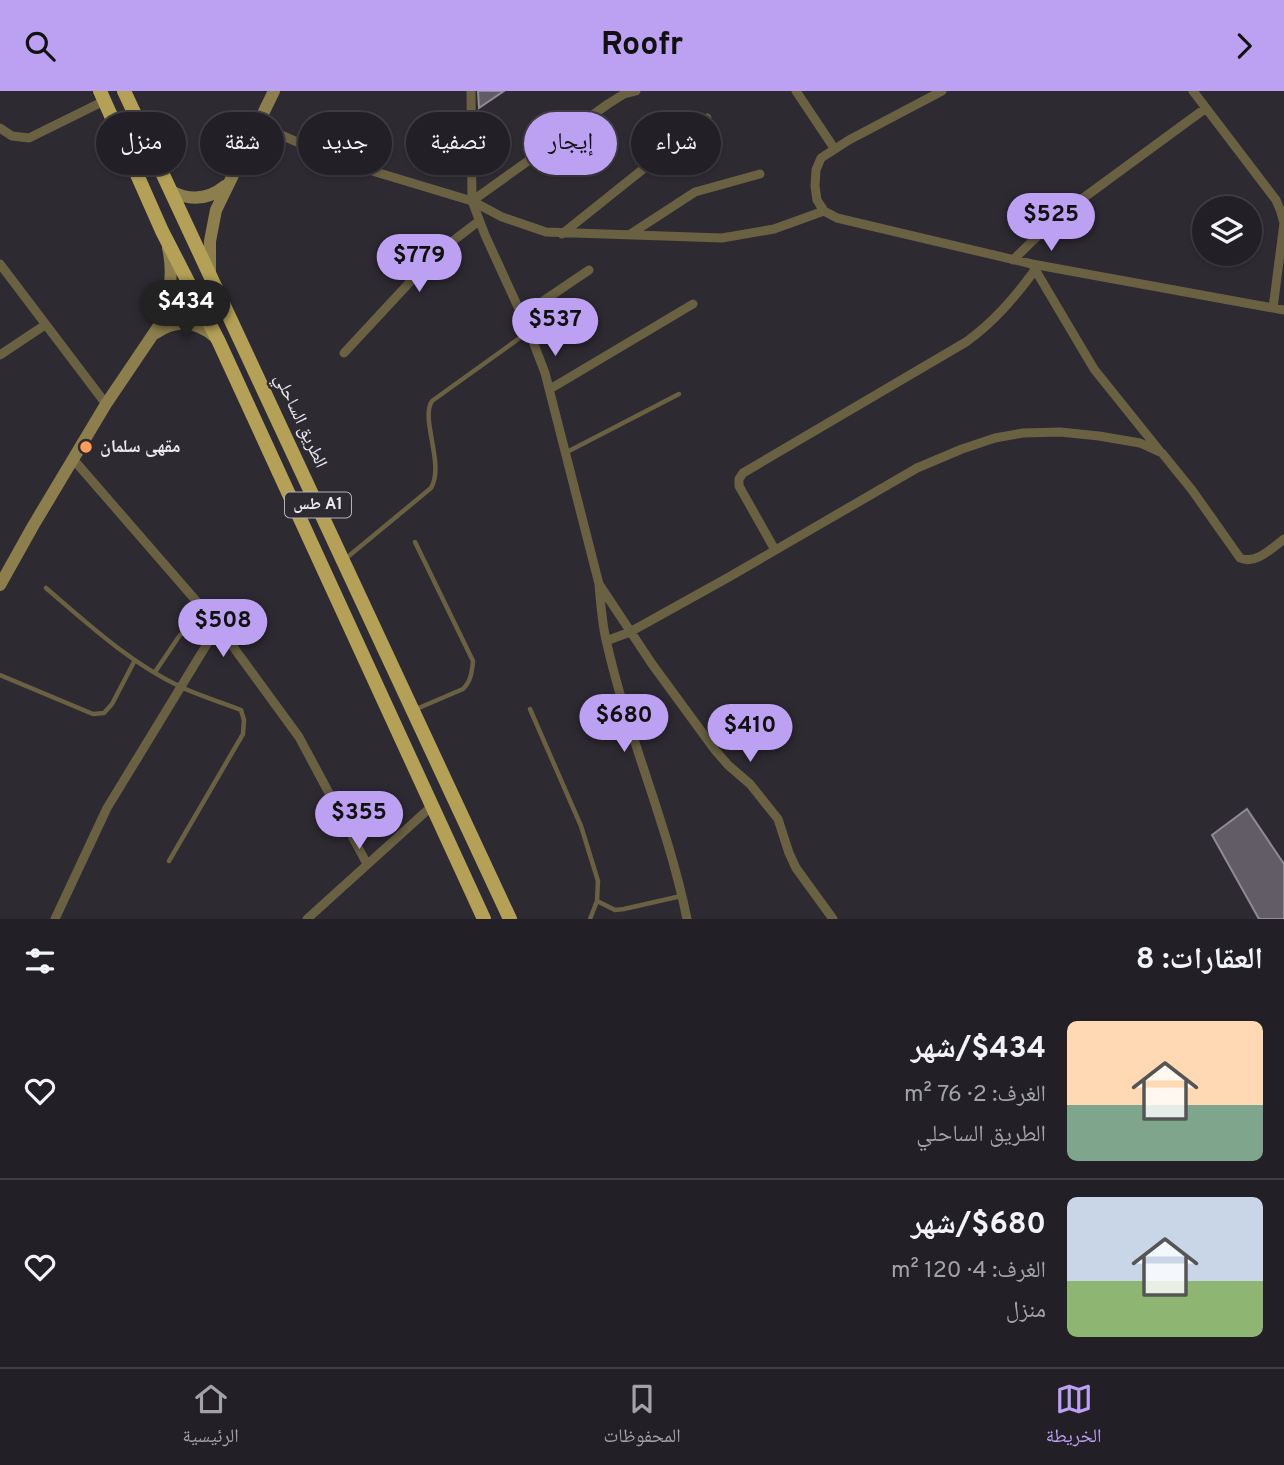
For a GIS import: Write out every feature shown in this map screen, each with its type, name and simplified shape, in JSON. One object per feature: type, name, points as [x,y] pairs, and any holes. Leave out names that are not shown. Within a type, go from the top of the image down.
[{"type":"highway","name":"الطريق الساحلي","points":[[124,91],[510,919]]},
{"type":"highway","points":[[102,96],[162,231]]},
{"type":"highway","name":"طس A1","points":[[162,231],[219,342],[484,919]]},
{"type":"main road","points":[[264,112],[274,91]]},
{"type":"main road","points":[[210,273],[212,225],[222,195],[233,175]]},
{"type":"main road","points":[[171,191],[188,198],[207,197],[230,181]]},
{"type":"main road","points":[[0,585],[106,404],[153,336],[165,311],[171,284],[170,257],[162,231]]},
{"type":"main road","points":[[153,336],[167,326],[183,323],[200,326],[219,342]]},
{"type":"street","points":[[471,91],[472,201],[529,331],[550,389],[599,584],[606,642],[673,860],[687,919]]},
{"type":"street","points":[[472,201],[608,104],[624,94],[636,91]]},
{"type":"street","points":[[796,91],[834,148]]},
{"type":"street","points":[[942,91],[834,148],[821,158],[816,170],[815,186],[817,200],[824,211],[836,218],[1034,267],[1284,310]]},
{"type":"street","points":[[1193,91],[1276,200],[1281,212],[1284,223],[1273,308]]},
{"type":"street","points":[[0,128],[12,136],[29,138],[102,96]]},
{"type":"street","points":[[1013,260],[1056,218],[1206,108]]},
{"type":"street","points":[[284,136],[369,170],[472,201],[502,217],[546,232],[722,238],[774,229],[824,211]]},
{"type":"street","points":[[628,236],[695,192],[760,174]]},
{"type":"street","points":[[562,234],[636,175]]},
{"type":"street","points":[[344,353],[437,253],[479,221]]},
{"type":"street","points":[[0,264],[106,404]]},
{"type":"street","points":[[1034,267],[1094,369],[1192,490],[1240,558],[1246,561],[1254,559],[1284,539]]},
{"type":"street","points":[[775,550],[739,486],[743,473],[966,342],[1002,311],[1034,267]]},
{"type":"street","points":[[521,316],[589,270]]},
{"type":"street","points":[[550,389],[693,304]]},
{"type":"street","points":[[0,355],[45,325]]},
{"type":"street","points":[[606,642],[630,632],[917,468],[961,449],[995,438],[1042,432],[1077,433],[1140,443],[1162,453]]},
{"type":"street","points":[[73,459],[218,626],[299,737],[367,864]]},
{"type":"street","points":[[599,584],[675,697],[715,750],[750,784],[778,819],[796,868],[828,917]]},
{"type":"street","points":[[55,919],[107,808],[218,626]]},
{"type":"street","points":[[307,919],[432,806]]},
{"type":"lane","points":[[343,560],[431,488],[435,460],[428,409],[432,401],[529,331]]},
{"type":"lane","points":[[566,452],[679,394]]},
{"type":"lane","points":[[413,710],[463,689],[468,684],[472,671],[472,661],[415,542]]},
{"type":"lane","points":[[46,588],[135,660],[181,687],[242,710],[243,734],[169,861]]},
{"type":"lane","points":[[155,672],[180,635],[210,617]]},
{"type":"lane","points":[[0,675],[93,714],[104,713],[112,704],[135,660]]},
{"type":"lane","points":[[530,709],[581,825],[598,881],[597,901],[590,919]]},
{"type":"lane","points":[[597,901],[615,910],[682,896]]},
{"type":"building","points":[[478,91],[504,91],[479,108]]},
{"type":"building","points":[[1247,809],[1284,864],[1284,919],[1259,919],[1212,835]]},
{"type":"place","name":"مقهى سلمان","points":[[86,447]]}]
